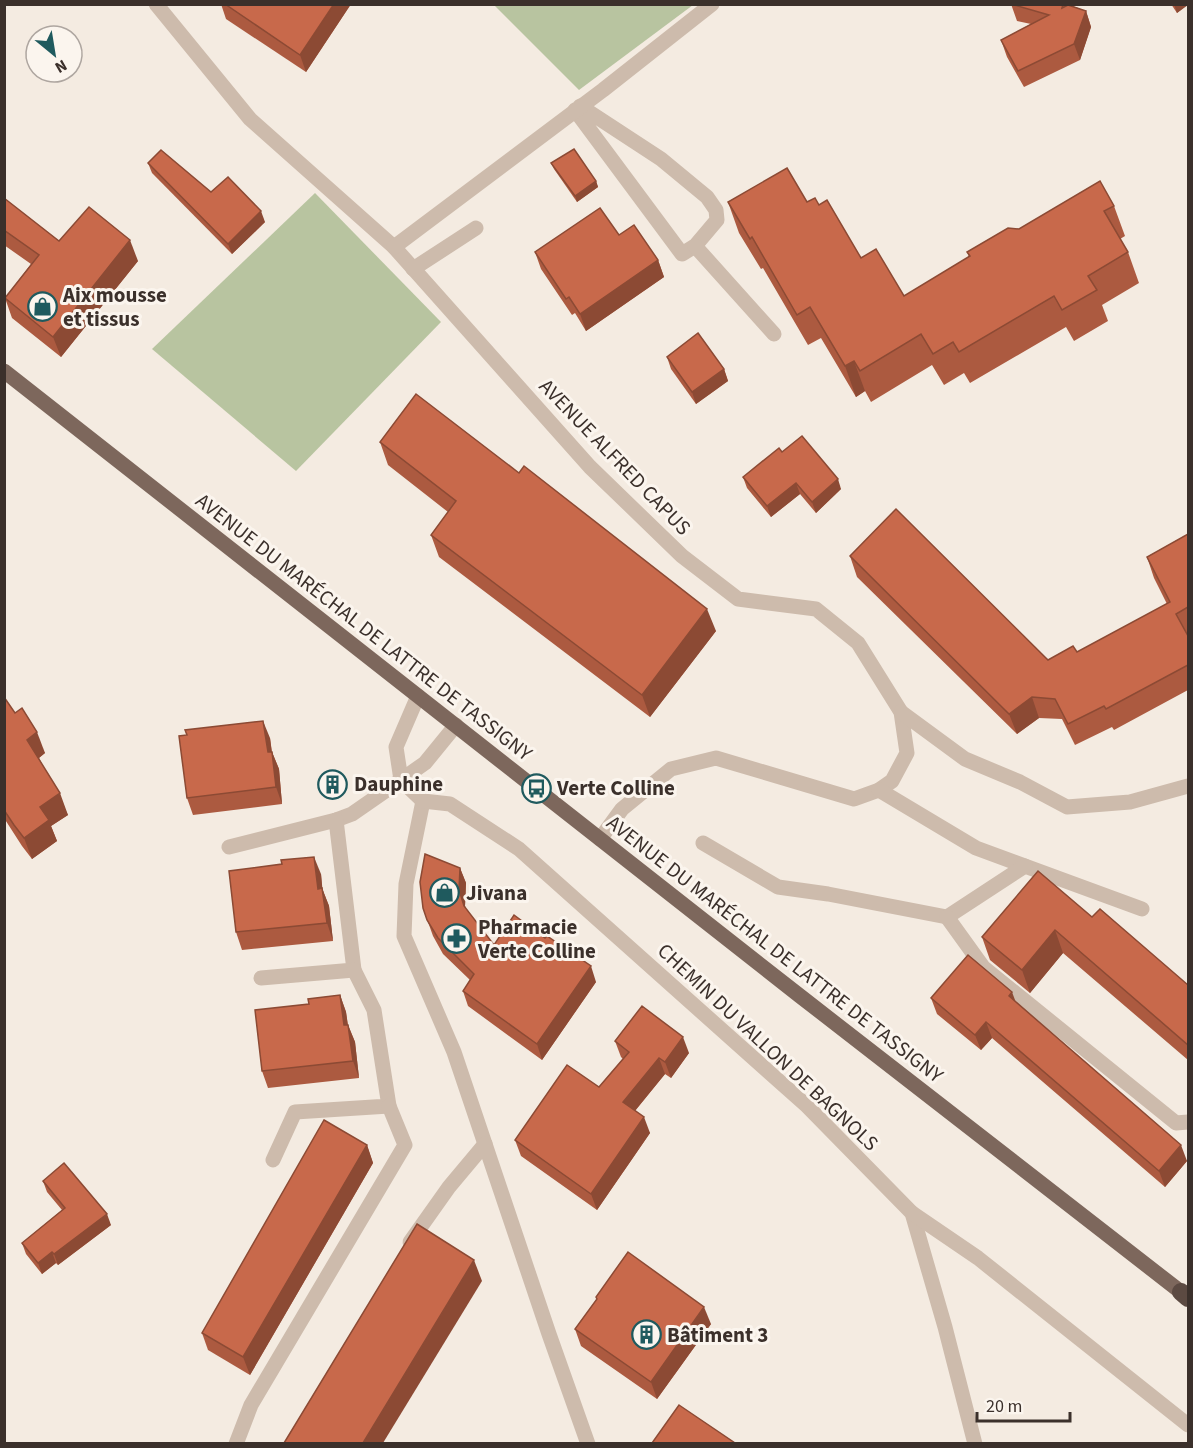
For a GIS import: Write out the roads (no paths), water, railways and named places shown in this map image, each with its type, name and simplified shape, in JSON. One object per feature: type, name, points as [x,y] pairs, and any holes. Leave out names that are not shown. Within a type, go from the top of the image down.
[{"type":"main road","name":"AVENUE DU MARÉCHAL DE LATTRE DE TASSIGNY","points":[[4,371],[1186,1295]]},
{"type":"street","name":"AVENUE ALFRED CAPUS","points":[[156,4],[250,119],[394,247],[590,467],[682,556],[738,599],[816,609],[858,643],[901,712],[907,753],[892,781],[879,790]]},
{"type":"street","points":[[394,247],[712,4]]},
{"type":"street","points":[[577,108],[661,159],[707,197],[716,210],[717,220],[695,246],[682,254],[577,108]]},
{"type":"street","points":[[413,269],[476,228]]},
{"type":"street","points":[[695,246],[774,334]]},
{"type":"street","points":[[418,696],[396,747],[401,780],[423,801],[406,884],[404,936],[454,1052],[588,1443]]},
{"type":"street","points":[[901,712],[966,759],[1020,782],[1067,807],[1130,802],[1188,786]]},
{"type":"street","points":[[229,848],[352,814],[425,763],[456,726]]},
{"type":"street","points":[[600,839],[622,809],[671,768],[716,758],[854,799],[879,790],[976,848],[1142,909]]},
{"type":"street","name":"CHEMIN DU VALLON DE BAGNOLS","points":[[423,801],[450,804],[519,849],[807,1106],[912,1213],[975,1443]]},
{"type":"street","points":[[236,1443],[251,1405],[405,1145],[388,1106],[374,1010],[354,970],[336,820]]},
{"type":"street","points":[[703,843],[778,887],[828,894],[947,918],[983,967],[1176,1123],[1188,1122]]},
{"type":"street","points":[[947,918],[1025,866]]},
{"type":"street","points":[[261,978],[354,970]]},
{"type":"street","points":[[273,1160],[295,1113],[388,1106]]},
{"type":"street","points":[[403,1253],[449,1187],[485,1144]]},
{"type":"street","points":[[912,1213],[978,1258],[1188,1425]]},
{"type":"place","name":"Aix mousse et tissus","points":[[42,307]]},
{"type":"place","name":"Dauphine","points":[[333,784]]},
{"type":"place","name":"Verte Colline","points":[[536,788]]},
{"type":"place","name":"Jivana","points":[[445,893]]},
{"type":"place","name":"Pharmacie Verte Colline","points":[[457,939]]},
{"type":"place","name":"Bâtiment 3","points":[[646,1335]]}]
